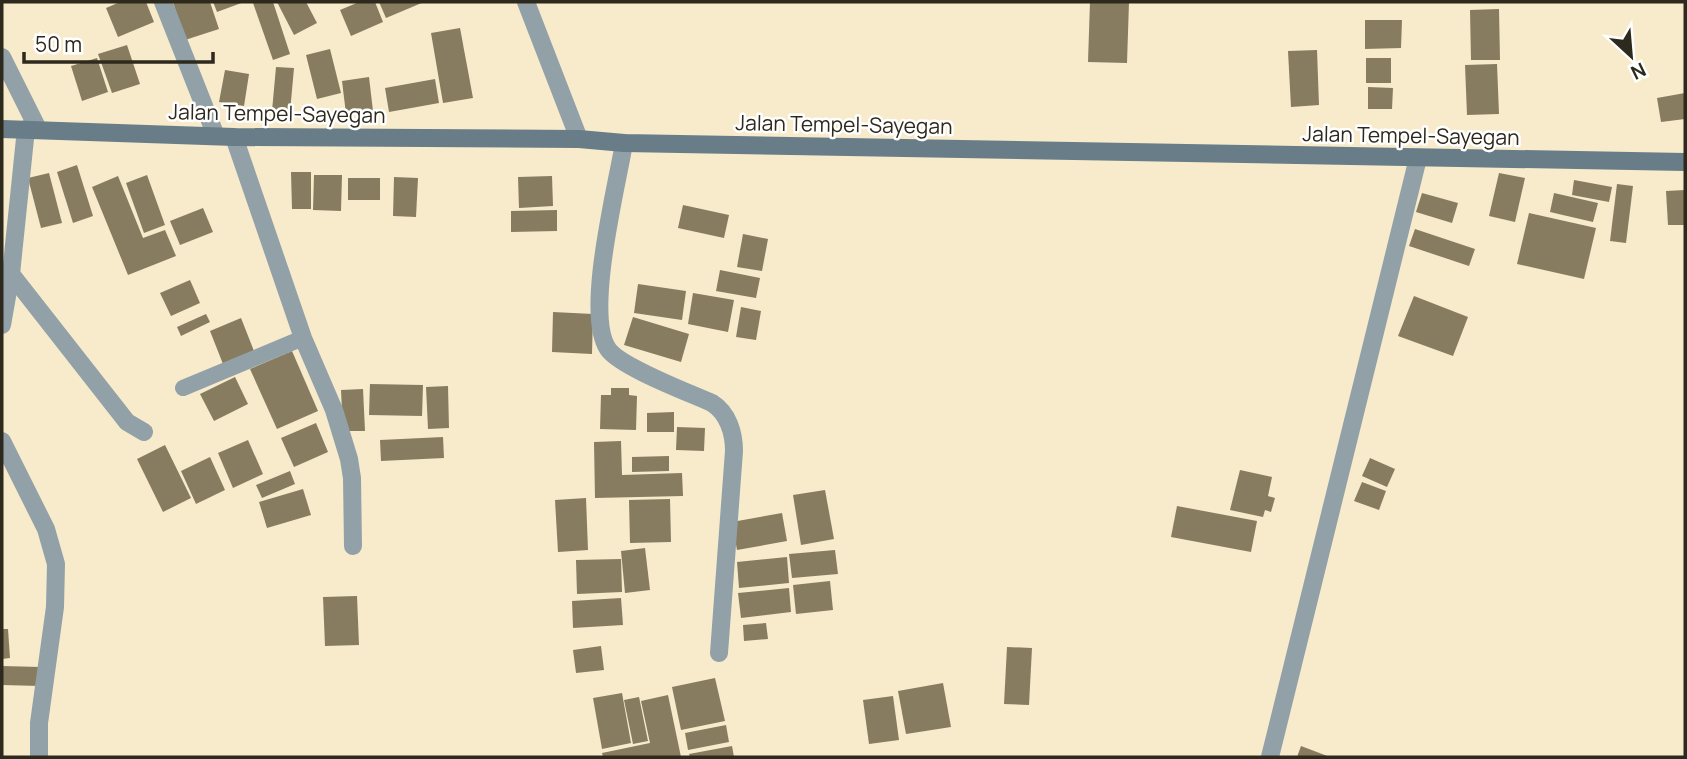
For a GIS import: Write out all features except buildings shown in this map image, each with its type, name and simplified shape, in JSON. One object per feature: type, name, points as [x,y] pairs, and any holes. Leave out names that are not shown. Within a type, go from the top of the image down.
[{"type":"main road","name":"Jalan Tempel-Sayegan","points":[[2,129],[225,137],[579,139],[624,143],[1685,162]]},
{"type":"street","points":[[163,2],[225,137],[334,410],[352,478],[353,546]]},
{"type":"street","points":[[526,2],[579,139]]},
{"type":"street","points":[[2,57],[32,129],[2,325]]},
{"type":"street","points":[[624,143],[599,288],[598,319],[608,349],[632,367],[719,407],[728,421],[734,451],[719,653]]},
{"type":"street","points":[[1270,757],[1418,158]]},
{"type":"street","points":[[11,274],[127,422],[144,432]]},
{"type":"street","points":[[2,441],[46,529],[56,564],[55,607],[39,723],[38,757]]},
{"type":"lane","points":[[183,388],[303,338]]}]
